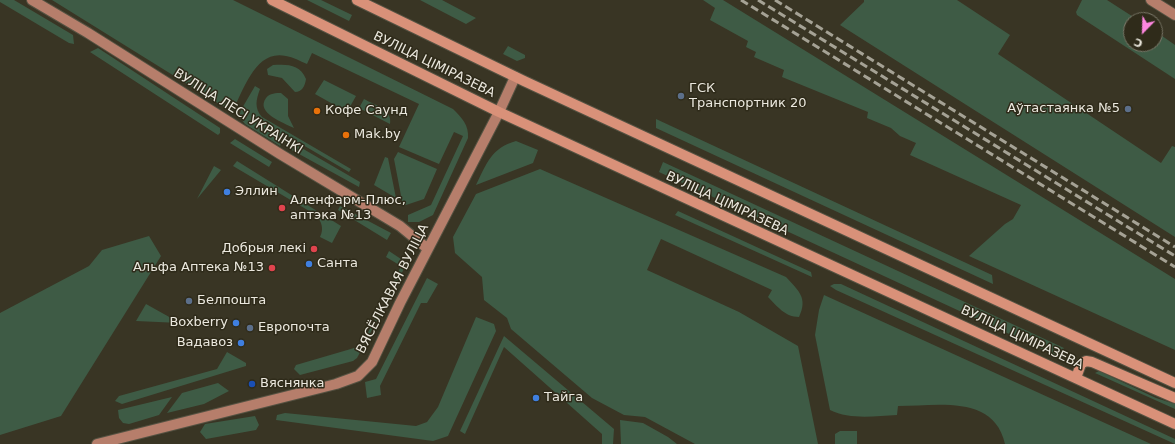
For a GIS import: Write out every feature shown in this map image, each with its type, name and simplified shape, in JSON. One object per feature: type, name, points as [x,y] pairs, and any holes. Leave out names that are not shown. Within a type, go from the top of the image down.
[{"type":"main road","name":"ВУЛІЦА ЦІМІРАЗЕВА","points":[[272,0],[499,112],[1175,424]]},
{"type":"main road","name":"ВУЛІЦА ЦІМІРАЗЕВА","points":[[357,0],[515,77],[1175,383]]},
{"type":"main road","points":[[1076,378],[1081,364],[1086,361],[1092,362],[1175,398]]},
{"type":"street","name":"ВУЛІЦА ЛЕСІ УКРАІНКІ","points":[[32,0],[88,33],[273,150],[400,226],[428,249]]},
{"type":"street","points":[[1151,0],[1175,16]]},
{"type":"street","name":"ВЯСЁЛКАВАЯ ВУЛІЦА","points":[[97,444],[336,384],[358,376],[372,362],[428,249],[499,112],[515,77]]},
{"type":"green space","points":[[0,0],[14,0],[73,35],[74,44],[69,43],[0,2]]},
{"type":"green space","points":[[52,0],[233,0],[453,109],[466,125],[468,138],[433,215],[419,222],[408,222],[408,215],[431,205],[463,136],[454,132],[439,164],[399,147],[419,104],[312,53],[307,64],[294,58],[276,55],[259,64],[252,72],[233,110],[229,110]]},
{"type":"green space","points":[[307,0],[321,0],[352,15],[349,21]]},
{"type":"green space","points":[[420,0],[442,0],[476,18],[466,24]]},
{"type":"green space","points":[[703,0],[723,0],[1175,279],[1175,350],[969,256],[1005,224],[1013,219],[1021,205],[910,155],[916,143],[900,136],[891,128],[867,118],[868,112],[782,77],[784,70],[754,57],[756,52],[746,47],[748,41],[710,20],[715,8]]},
{"type":"green space","points":[[864,0],[957,0],[1010,35],[998,54],[1161,163],[1172,146],[1175,147],[1175,237],[840,25],[864,2]]},
{"type":"green space","points":[[1082,0],[1107,0],[1126,12],[1123,12],[1123,45],[1077,15],[1076,12]]},
{"type":"green space","points":[[1163,37],[1175,45],[1175,79],[1134,52],[1163,52]]},
{"type":"green space","points":[[508,46],[525,55],[525,58],[517,61],[503,54]]},
{"type":"green space","points":[[98,48],[220,128],[220,133],[218,135],[90,52]]},
{"type":"green space","points":[[273,65],[288,65],[300,70],[306,79],[303,88],[300,91],[295,92],[282,78],[268,75],[267,69]]},
{"type":"green space","points":[[324,80],[356,96],[347,112],[315,94]]},
{"type":"green space","points":[[255,86],[260,89],[256,104],[259,114],[262,117],[351,169],[349,172],[286,135],[280,146],[245,124],[239,117],[241,110]]},
{"type":"green space","points":[[281,93],[288,99],[288,116],[294,128],[272,117],[264,108],[264,103],[269,95]]},
{"type":"green space","points":[[364,99],[386,111],[389,115],[390,124],[359,108]]},
{"type":"green space","points":[[656,119],[992,275],[993,284],[656,128]]},
{"type":"green space","points":[[235,139],[272,162],[269,167],[230,143]]},
{"type":"green space","points":[[516,141],[538,150],[533,163],[476,185],[487,163],[495,152]]},
{"type":"green space","points":[[293,143],[360,182],[359,187],[290,149]]},
{"type":"green space","points":[[398,152],[437,169],[424,199],[403,206],[394,159]]},
{"type":"green space","points":[[385,157],[388,158],[396,198],[374,185]]},
{"type":"green space","points":[[237,161],[341,226],[332,243],[320,237],[322,226],[316,215],[233,166]]},
{"type":"green space","points":[[663,162],[1064,348],[1059,357],[659,172]]},
{"type":"green space","points":[[214,166],[221,170],[197,199]]},
{"type":"green space","points":[[540,169],[786,277],[801,295],[803,305],[799,317],[794,317],[785,313],[768,297],[772,290],[661,239],[647,270],[739,312],[798,346],[818,444],[695,444],[645,417],[624,415],[592,398],[511,329],[507,318],[484,300],[482,277],[455,253],[453,237],[476,194]]},
{"type":"green space","points":[[340,206],[391,233],[387,240],[338,210]]},
{"type":"green space","points":[[678,211],[811,272],[812,277],[675,215]]},
{"type":"green space","points":[[149,236],[161,256],[61,416],[0,435],[0,313],[89,266],[102,250]]},
{"type":"green space","points":[[389,251],[407,263],[396,284],[393,283],[401,266],[386,257]]},
{"type":"green space","points":[[427,278],[438,284],[427,303],[421,303],[380,386],[381,395],[367,398],[365,382],[376,379]]},
{"type":"green space","points":[[834,284],[841,284],[1175,439],[1175,444],[836,290],[830,286]]},
{"type":"green space","points":[[824,295],[1151,444],[1005,444],[999,428],[989,417],[977,410],[962,406],[898,406],[897,415],[871,416],[846,415],[830,410],[815,335],[819,310]]},
{"type":"green space","points":[[146,304],[180,323],[136,321]]},
{"type":"green space","points":[[384,307],[357,358],[353,361],[300,375],[294,369],[296,365],[361,346],[380,309]]},
{"type":"green space","points":[[476,317],[494,324],[496,331],[448,436],[433,441],[276,420],[277,415],[285,413],[416,426],[427,422],[438,407]]},
{"type":"green space","points":[[504,336],[614,429],[613,444],[602,444],[602,434],[504,347],[465,434],[460,431]]},
{"type":"green space","points":[[227,352],[246,363],[246,366],[122,404],[115,401],[119,396],[217,369]]},
{"type":"green space","points":[[1099,371],[1156,398],[1175,404],[1175,409],[1095,373]]},
{"type":"green space","points":[[218,383],[229,391],[204,404],[167,413],[182,393]]},
{"type":"green space","points":[[172,397],[159,415],[129,424],[123,423],[119,418],[118,410]]},
{"type":"green space","points":[[255,416],[259,425],[256,430],[206,439],[200,432],[205,424]]},
{"type":"green space","points":[[620,420],[643,423],[668,437],[677,444],[621,444]]},
{"type":"green space","points":[[840,431],[857,431],[857,444],[835,444],[835,434]]},
{"type":"railway","points":[[741,0],[1175,267]]},
{"type":"railway","points":[[758,0],[1175,256]]},
{"type":"railway","points":[[775,0],[1175,247]]},
{"type":"place","name":"ГСК Транспортник 20","points":[[681,96]]},
{"type":"place","name":"Аўтастаянка №5","points":[[1128,109]]},
{"type":"place","name":"Кофе Саунд","points":[[317,111]]},
{"type":"place","name":"Mak.by","points":[[346,135]]},
{"type":"place","name":"Эллин","points":[[227,192]]},
{"type":"place","name":"Аленфарм-Плюс, аптэка №13","points":[[282,208]]},
{"type":"place","name":"Добрыя лекі","points":[[314,249]]},
{"type":"place","name":"Санта","points":[[309,264]]},
{"type":"place","name":"Альфа Аптека №13","points":[[272,268]]},
{"type":"place","name":"Белпошта","points":[[189,301]]},
{"type":"place","name":"Boxberry","points":[[236,323]]},
{"type":"place","name":"Европочта","points":[[250,328]]},
{"type":"place","name":"Вадавоз","points":[[241,343]]},
{"type":"place","name":"Вяснянка","points":[[252,384]]},
{"type":"place","name":"Тайга","points":[[536,398]]}]
